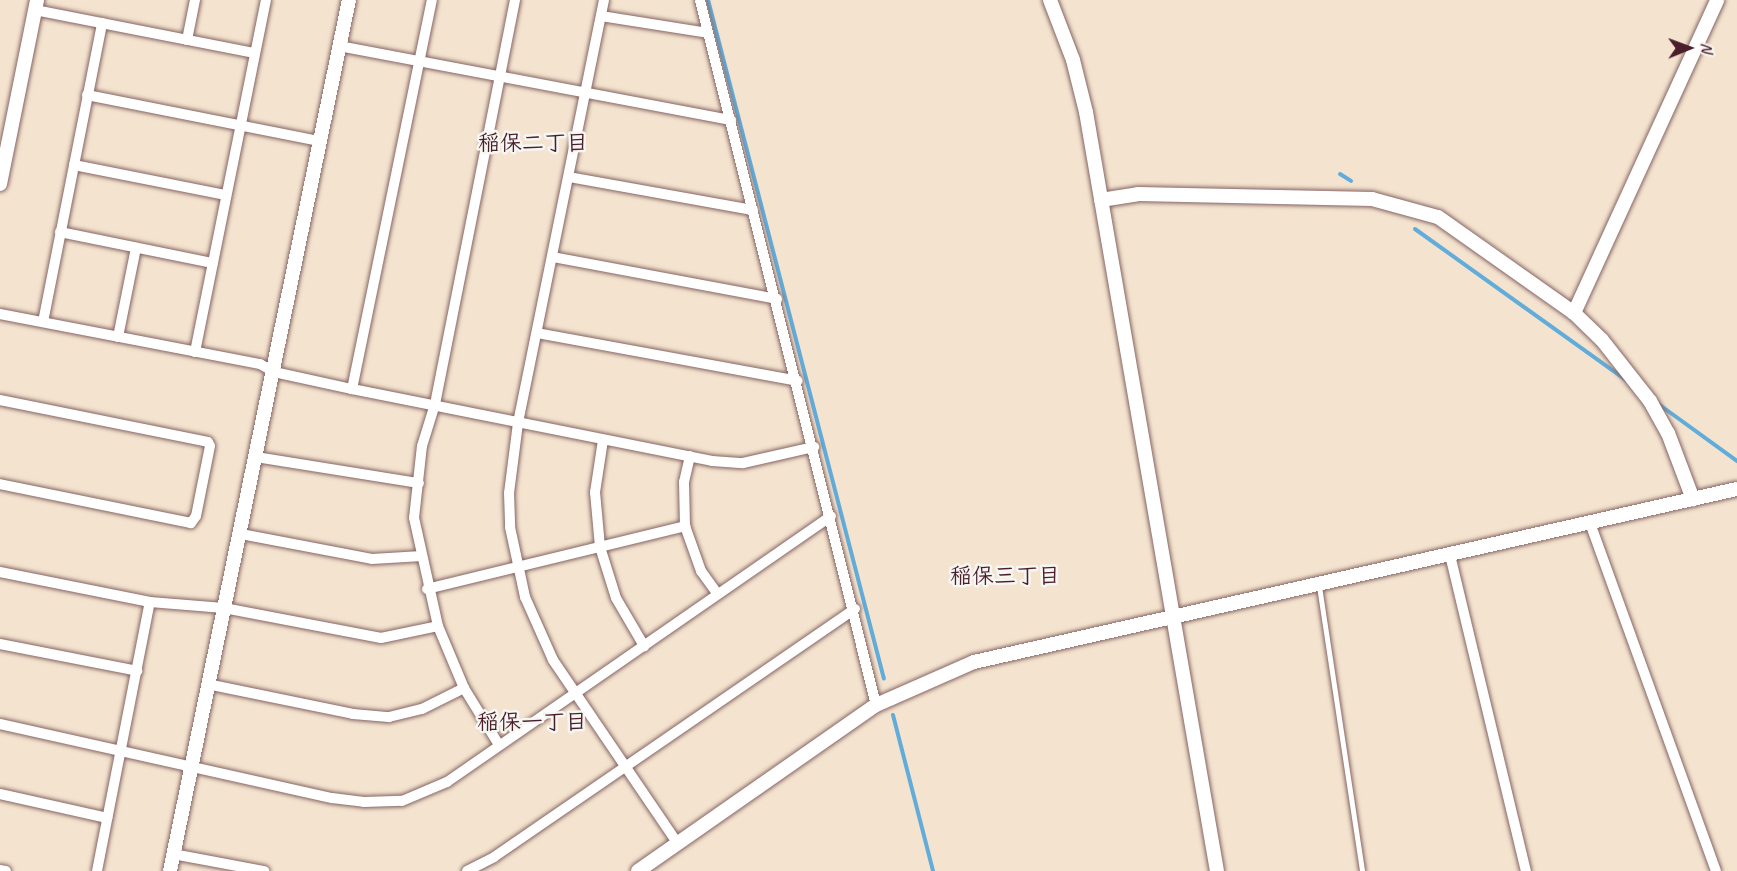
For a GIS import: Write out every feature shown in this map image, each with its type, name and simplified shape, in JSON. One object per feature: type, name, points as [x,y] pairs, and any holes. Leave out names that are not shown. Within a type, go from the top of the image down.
[{"type":"street","points":[[187,40],[195,0]]},
{"type":"street","points":[[195,352],[266,0]]},
{"type":"street","points":[[170,871],[349,0]]},
{"type":"street","points":[[352,389],[432,0]]},
{"type":"street","points":[[500,745],[464,688],[438,626],[427,589],[414,518],[422,446],[435,404],[515,0]]},
{"type":"street","points":[[604,0],[518,423],[509,493],[515,566],[537,627],[553,660],[626,763],[678,844]]},
{"type":"street","points":[[700,0],[855,609],[876,705]]},
{"type":"street","points":[[1050,0],[1073,60],[1101,200],[1217,871]]},
{"type":"street","points":[[1575,313],[1717,0]]},
{"type":"street","points":[[0,184],[36,5],[102,23],[255,53]]},
{"type":"street","points":[[601,16],[708,33]]},
{"type":"street","points":[[43,322],[102,23]]},
{"type":"street","points":[[339,46],[585,96],[731,120]]},
{"type":"street","points":[[87,95],[320,141]]},
{"type":"street","points":[[74,165],[226,195]]},
{"type":"street","points":[[569,177],[753,210]]},
{"type":"street","points":[[1101,200],[1138,194],[1338,198],[1407,206],[1438,217],[1466,234],[1575,313],[1627,368],[1650,400],[1672,442],[1693,499]]},
{"type":"street","points":[[60,232],[213,263]]},
{"type":"street","points":[[118,337],[136,248]]},
{"type":"street","points":[[553,257],[777,300]]},
{"type":"street","points":[[0,314],[260,364],[274,372],[352,389],[690,456],[743,463],[814,447]]},
{"type":"street","points":[[537,333],[798,381]]},
{"type":"street","points":[[0,400],[208,442],[210,446],[196,516],[191,523],[0,484]]},
{"type":"street","points":[[603,440],[595,492],[600,547],[616,598],[644,646]]},
{"type":"street","points":[[690,456],[684,482],[685,526],[701,571],[717,593]]},
{"type":"street","points":[[256,457],[419,483]]},
{"type":"street","points":[[638,871],[876,705],[974,662],[1737,489]]},
{"type":"street","points":[[0,724],[121,749],[190,768],[332,798],[384,803],[417,797],[500,745],[831,516]]},
{"type":"street","points":[[1590,523],[1716,871]]},
{"type":"street","points":[[427,589],[685,526]]},
{"type":"street","points":[[241,534],[372,560],[422,556]]},
{"type":"street","points":[[1450,555],[1526,871]]},
{"type":"street","points":[[0,572],[150,602],[224,608],[381,638],[438,626]]},
{"type":"street","points":[[97,871],[150,602]]},
{"type":"street","points":[[467,871],[494,857],[626,763],[855,609]]},
{"type":"street","points":[[0,644],[136,671]]},
{"type":"street","points":[[207,684],[353,714],[389,717],[422,709],[464,688]]},
{"type":"street","points":[[0,794],[107,818]]},
{"type":"street","points":[[173,854],[264,871]]},
{"type":"street","points":[[0,870],[6,871]]},
{"type":"lane","points":[[1319,585],[1362,871]]},
{"type":"waterway","points":[[708,0],[884,679]]},
{"type":"waterway","points":[[1340,174],[1351,181]]},
{"type":"waterway","points":[[1415,229],[1627,381]]},
{"type":"waterway","points":[[1657,403],[1737,461]]},
{"type":"waterway","points":[[893,715],[933,871]]},
{"type":"district","name":"稲保二丁目","points":[[533,144]]},
{"type":"district","name":"稲保三丁目","points":[[1005,577]]},
{"type":"district","name":"稲保一丁目","points":[[532,723]]}]
